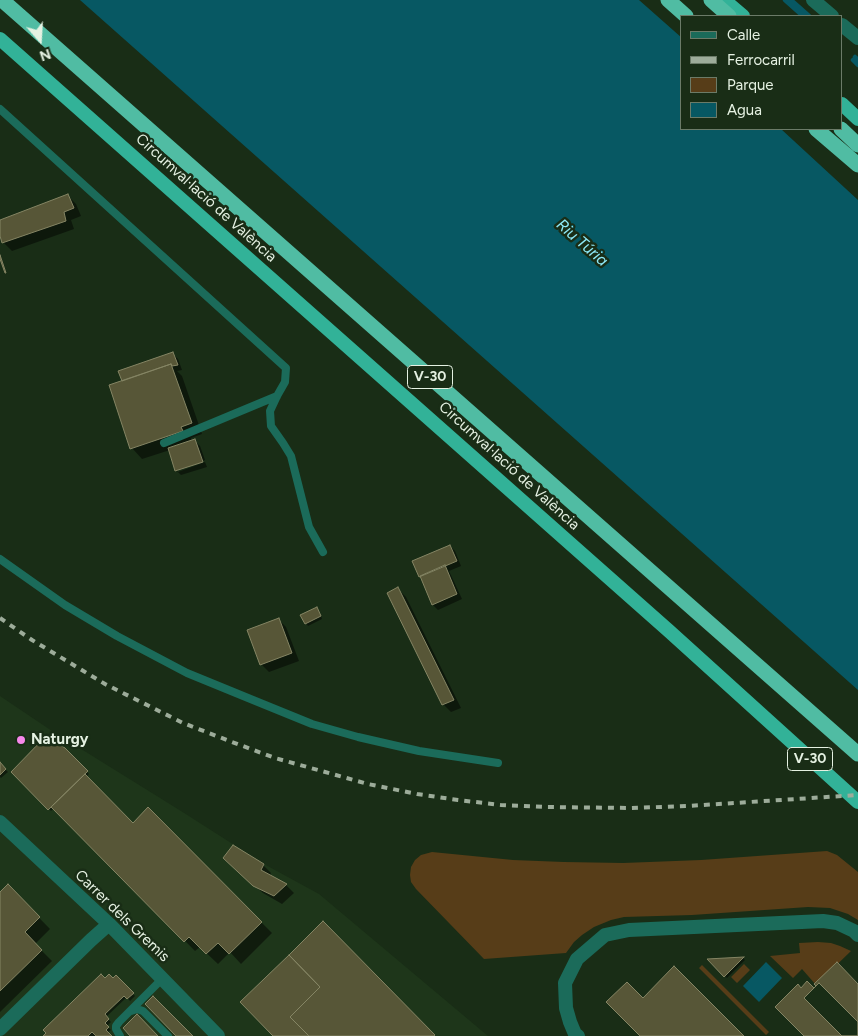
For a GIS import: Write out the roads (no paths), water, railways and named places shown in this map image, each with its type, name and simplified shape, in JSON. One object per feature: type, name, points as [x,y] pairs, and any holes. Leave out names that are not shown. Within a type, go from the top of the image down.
[{"type":"highway","name":"Circumval·lació de València","points":[[2,0],[858,754]]},
{"type":"highway","points":[[668,0],[685,15]]},
{"type":"highway","points":[[711,0],[728,15]]},
{"type":"highway","points":[[724,0],[742,15]]},
{"type":"highway","name":"Circumval·lació de València","points":[[0,39],[654,618],[858,802]]},
{"type":"highway","points":[[843,105],[858,119]]},
{"type":"highway","points":[[817,130],[858,165]]},
{"type":"highway","points":[[842,130],[858,145]]},
{"type":"street","points":[[813,0],[831,15]]},
{"type":"street","points":[[843,26],[858,38]]},
{"type":"street","name":"Carrer dels Gremis","points":[[0,822],[109,924],[218,1036]]},
{"type":"street","points":[[578,1036],[575,1034],[566,1008],[565,983],[577,959],[605,935],[629,930],[823,921],[837,923],[858,935]]},
{"type":"street","points":[[4,1025],[109,924]]},
{"type":"lane","points":[[0,109],[286,368],[285,382],[270,411],[271,426],[291,456],[309,527],[322,552]]},
{"type":"lane","points":[[164,443],[277,396]]},
{"type":"lane","points":[[0,559],[65,605],[117,636],[187,672],[253,700],[312,724],[358,737],[419,751],[498,763]]},
{"type":"lane","points":[[120,1036],[116,1026],[162,979]]},
{"type":"lane","points":[[129,1012],[137,1009],[143,1011],[168,1036]]},
{"type":"lane","points":[[3,1036],[4,1025]]},
{"type":"water","name":"Riu Túria","points":[[80,0],[639,0],[680,36],[680,130],[782,130],[858,200],[858,690]]},
{"type":"water","points":[[766,962],[782,978],[759,1002],[743,986]]},
{"type":"waterway","points":[[785,0],[802,15]]},
{"type":"waterway","points":[[791,0],[808,15]]},
{"type":"waterway","points":[[855,57],[858,60]]},
{"type":"waterway","points":[[853,60],[858,65]]},
{"type":"railway","points":[[0,618],[32,640],[105,684],[183,723],[275,758],[368,784],[458,800],[501,805],[545,807],[631,808],[688,806],[858,795]]},
{"type":"place","name":"Naturgy","points":[[21,740]]}]
